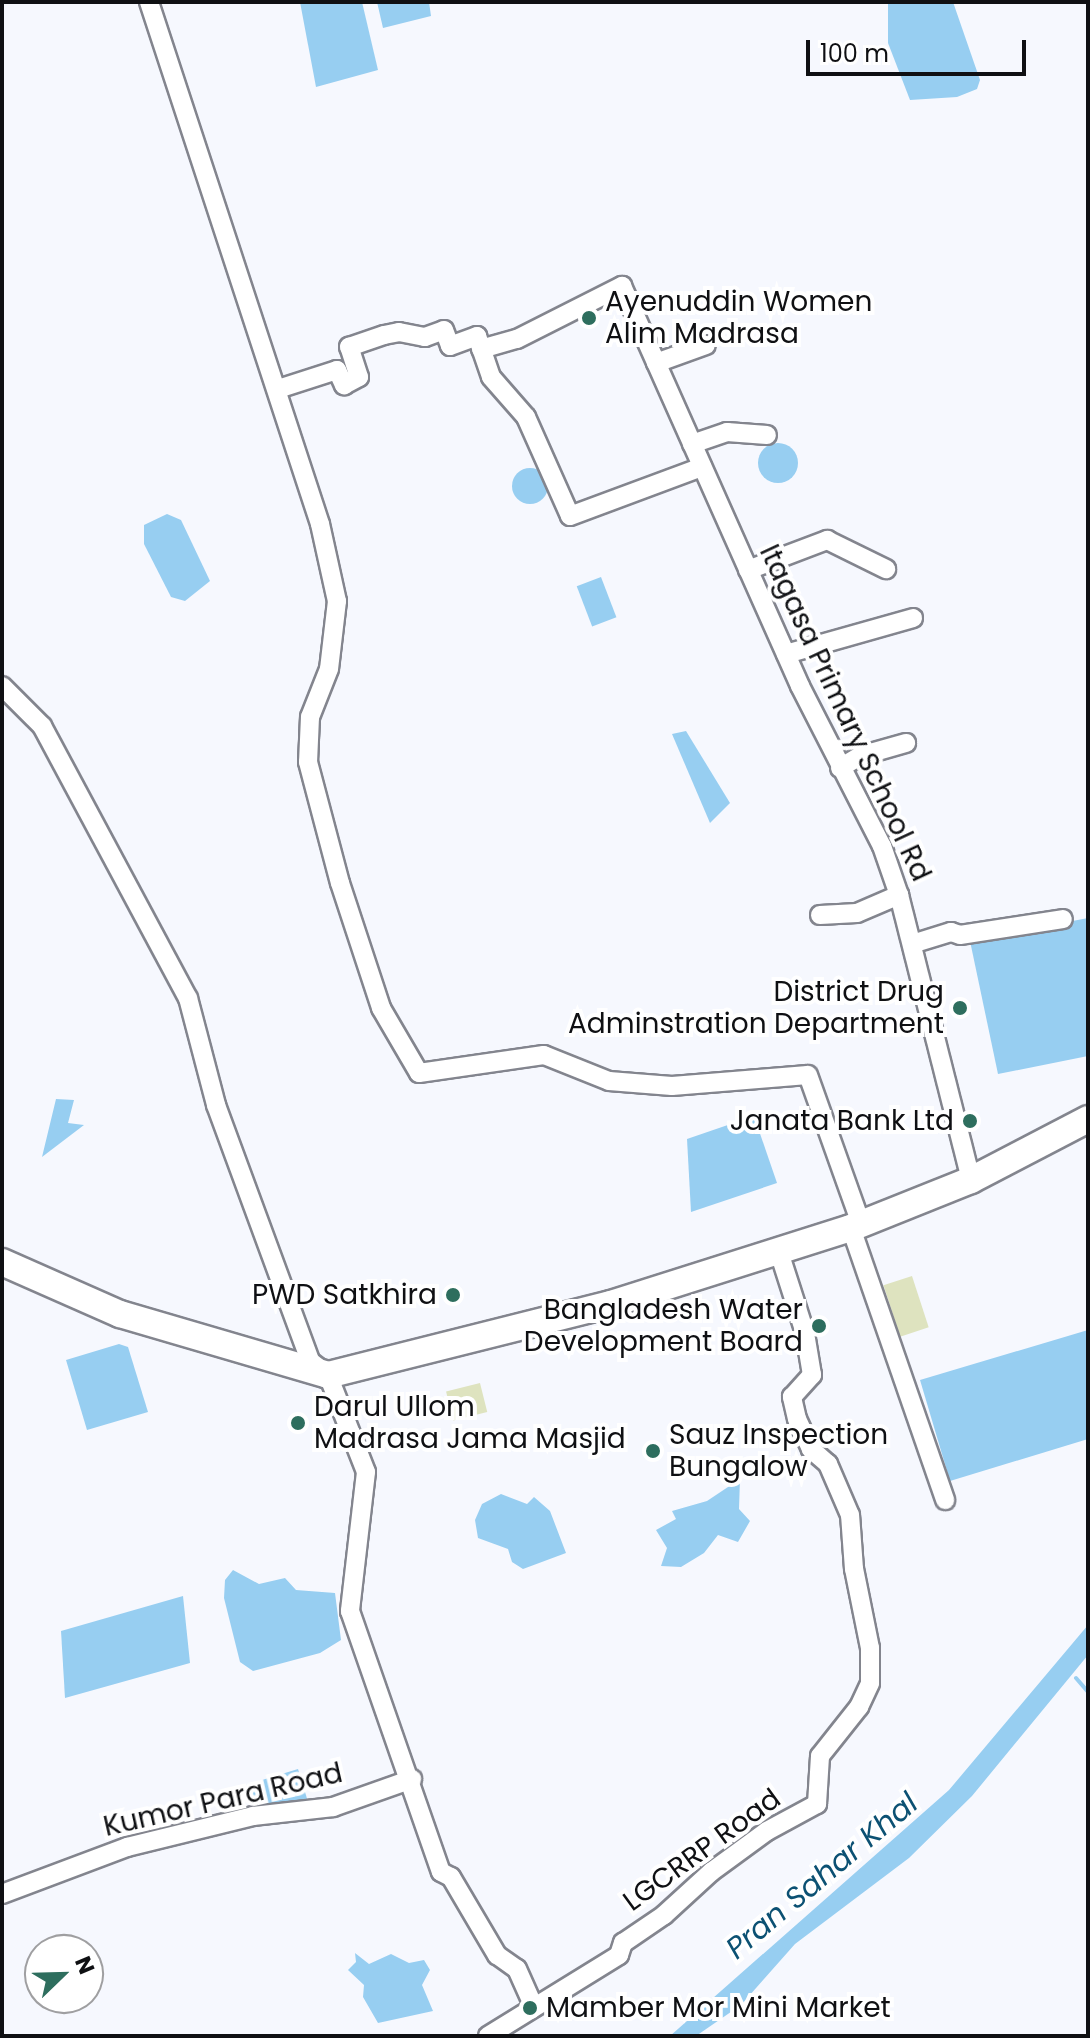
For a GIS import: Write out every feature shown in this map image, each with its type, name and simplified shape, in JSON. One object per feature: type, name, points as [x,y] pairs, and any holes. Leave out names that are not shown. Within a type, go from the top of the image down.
[{"type":"highway","points":[[2,1262],[120,1314],[328,1375],[524,1329],[779,1252],[856,1226],[971,1180],[1088,1119]]},
{"type":"street","points":[[149,2],[174,90],[278,389],[320,524],[337,601],[329,669],[310,717],[308,762],[340,883],[381,1008],[419,1073],[544,1055],[609,1081],[699,1088],[808,1075],[945,1500]]},
{"type":"street","name":"Itagasa Primary School Rd","points":[[481,349],[517,339],[622,286],[786,654],[840,768],[882,846],[899,895],[971,1180]]},
{"type":"street","points":[[278,389],[337,370],[344,385],[359,377],[349,347],[399,332],[425,337],[444,330],[450,346],[477,336],[491,377],[526,417],[570,516],[702,467]]},
{"type":"street","points":[[656,363],[706,345]]},
{"type":"street","points":[[692,444],[727,432],[767,435]]},
{"type":"street","points":[[748,570],[827,540],[886,569]]},
{"type":"street","points":[[786,654],[913,618]]},
{"type":"street","points":[[2,686],[42,726],[188,998],[216,1105],[310,1361],[328,1375],[366,1472],[350,1611],[412,1779],[441,1872],[451,1877],[497,1955],[517,1969],[534,2007]]},
{"type":"street","points":[[840,768],[860,756],[906,743]]},
{"type":"street","points":[[820,915],[857,913],[899,895]]},
{"type":"street","points":[[912,944],[951,932],[960,935],[1063,919]]},
{"type":"street","name":"LGCRRP Road","points":[[488,2036],[619,1955],[623,1943],[767,1831],[817,1804],[820,1756],[859,1707],[870,1683],[870,1648],[854,1569],[850,1515],[828,1464],[811,1449],[797,1419],[792,1397],[812,1375],[805,1333],[779,1252]]},
{"type":"street","name":"Kumor Para Road","points":[[2,1894],[127,1847],[253,1816],[333,1807],[412,1779]]},
{"type":"green space","points":[[912,1276],[929,1327],[900,1337],[883,1285]]},
{"type":"green space","points":[[480,1383],[487,1412],[453,1421],[446,1391]]},
{"type":"water","points":[[300,2],[362,2],[378,70],[316,87]]},
{"type":"water","points":[[377,2],[429,2],[431,16],[383,28]]},
{"type":"water","points":[[888,2],[953,2],[980,80],[977,89],[957,97],[910,100],[888,43]]},
{"type":"water","points":[[778,443],[792,449],[798,463],[792,477],[778,483],[764,477],[758,463],[764,449]]},
{"type":"water","points":[[530,468],[543,473],[548,486],[543,499],[530,504],[517,499],[512,486],[517,473]]},
{"type":"water","points":[[167,514],[181,520],[210,581],[185,601],[171,597],[144,544],[144,525]]},
{"type":"water","points":[[601,577],[616,617],[592,626],[577,586]]},
{"type":"water","points":[[686,731],[730,803],[710,823],[672,734]]},
{"type":"water","points":[[1088,918],[1088,1056],[998,1074],[970,941]]},
{"type":"water","points":[[56,1099],[74,1100],[68,1123],[84,1125],[42,1157]]},
{"type":"water","points":[[754,1116],[777,1183],[691,1212],[687,1139]]},
{"type":"water","points":[[1088,1330],[1088,1439],[950,1481],[920,1380]]},
{"type":"water","points":[[119,1344],[128,1347],[148,1412],[87,1430],[66,1360]]},
{"type":"water","points":[[740,1479],[739,1509],[750,1521],[738,1542],[718,1535],[704,1553],[681,1567],[661,1566],[667,1548],[656,1530],[676,1519],[672,1511],[707,1501]]},
{"type":"water","points":[[501,1494],[527,1504],[534,1497],[550,1511],[566,1553],[523,1569],[512,1562],[508,1549],[478,1538],[475,1520],[482,1504]]},
{"type":"water","points":[[233,1570],[259,1584],[285,1578],[296,1590],[335,1593],[341,1640],[320,1653],[253,1671],[240,1662],[224,1598],[225,1580]]},
{"type":"water","points":[[183,1596],[190,1663],[65,1698],[61,1631]]},
{"type":"water","points":[[1088,1625],[1088,1655],[972,1796],[909,1858],[795,1944],[741,2005],[696,2036],[670,2036],[949,1790]]},
{"type":"water","points":[[298,1769],[307,1799],[254,1815],[245,1785]]},
{"type":"water","points":[[355,1953],[369,1964],[391,1954],[409,1963],[424,1960],[430,1970],[422,1985],[433,2011],[378,2023],[363,1997],[364,1985],[348,1970],[356,1962]]},
{"type":"waterway","points":[[1076,1678],[1088,1692]]},
{"type":"place","name":"Ayenuddin Women Alim Madrasa","points":[[589,318]]},
{"type":"place","name":"District Drug Adminstration Department","points":[[960,1008]]},
{"type":"place","name":"Janata Bank Ltd","points":[[970,1121]]},
{"type":"place","name":"PWD Satkhira","points":[[453,1295]]},
{"type":"place","name":"Bangladesh Water Development Board","points":[[819,1326]]},
{"type":"place","name":"Darul Ullom Madrasa Jama Masjid","points":[[298,1423]]},
{"type":"place","name":"Sauz Inspection Bungalow","points":[[653,1451]]},
{"type":"place","name":"Mamber Mor Mini Market","points":[[530,2008]]},
{"type":"water label","name":"Pran Sahar Khal","points":[[822,1876]]}]
